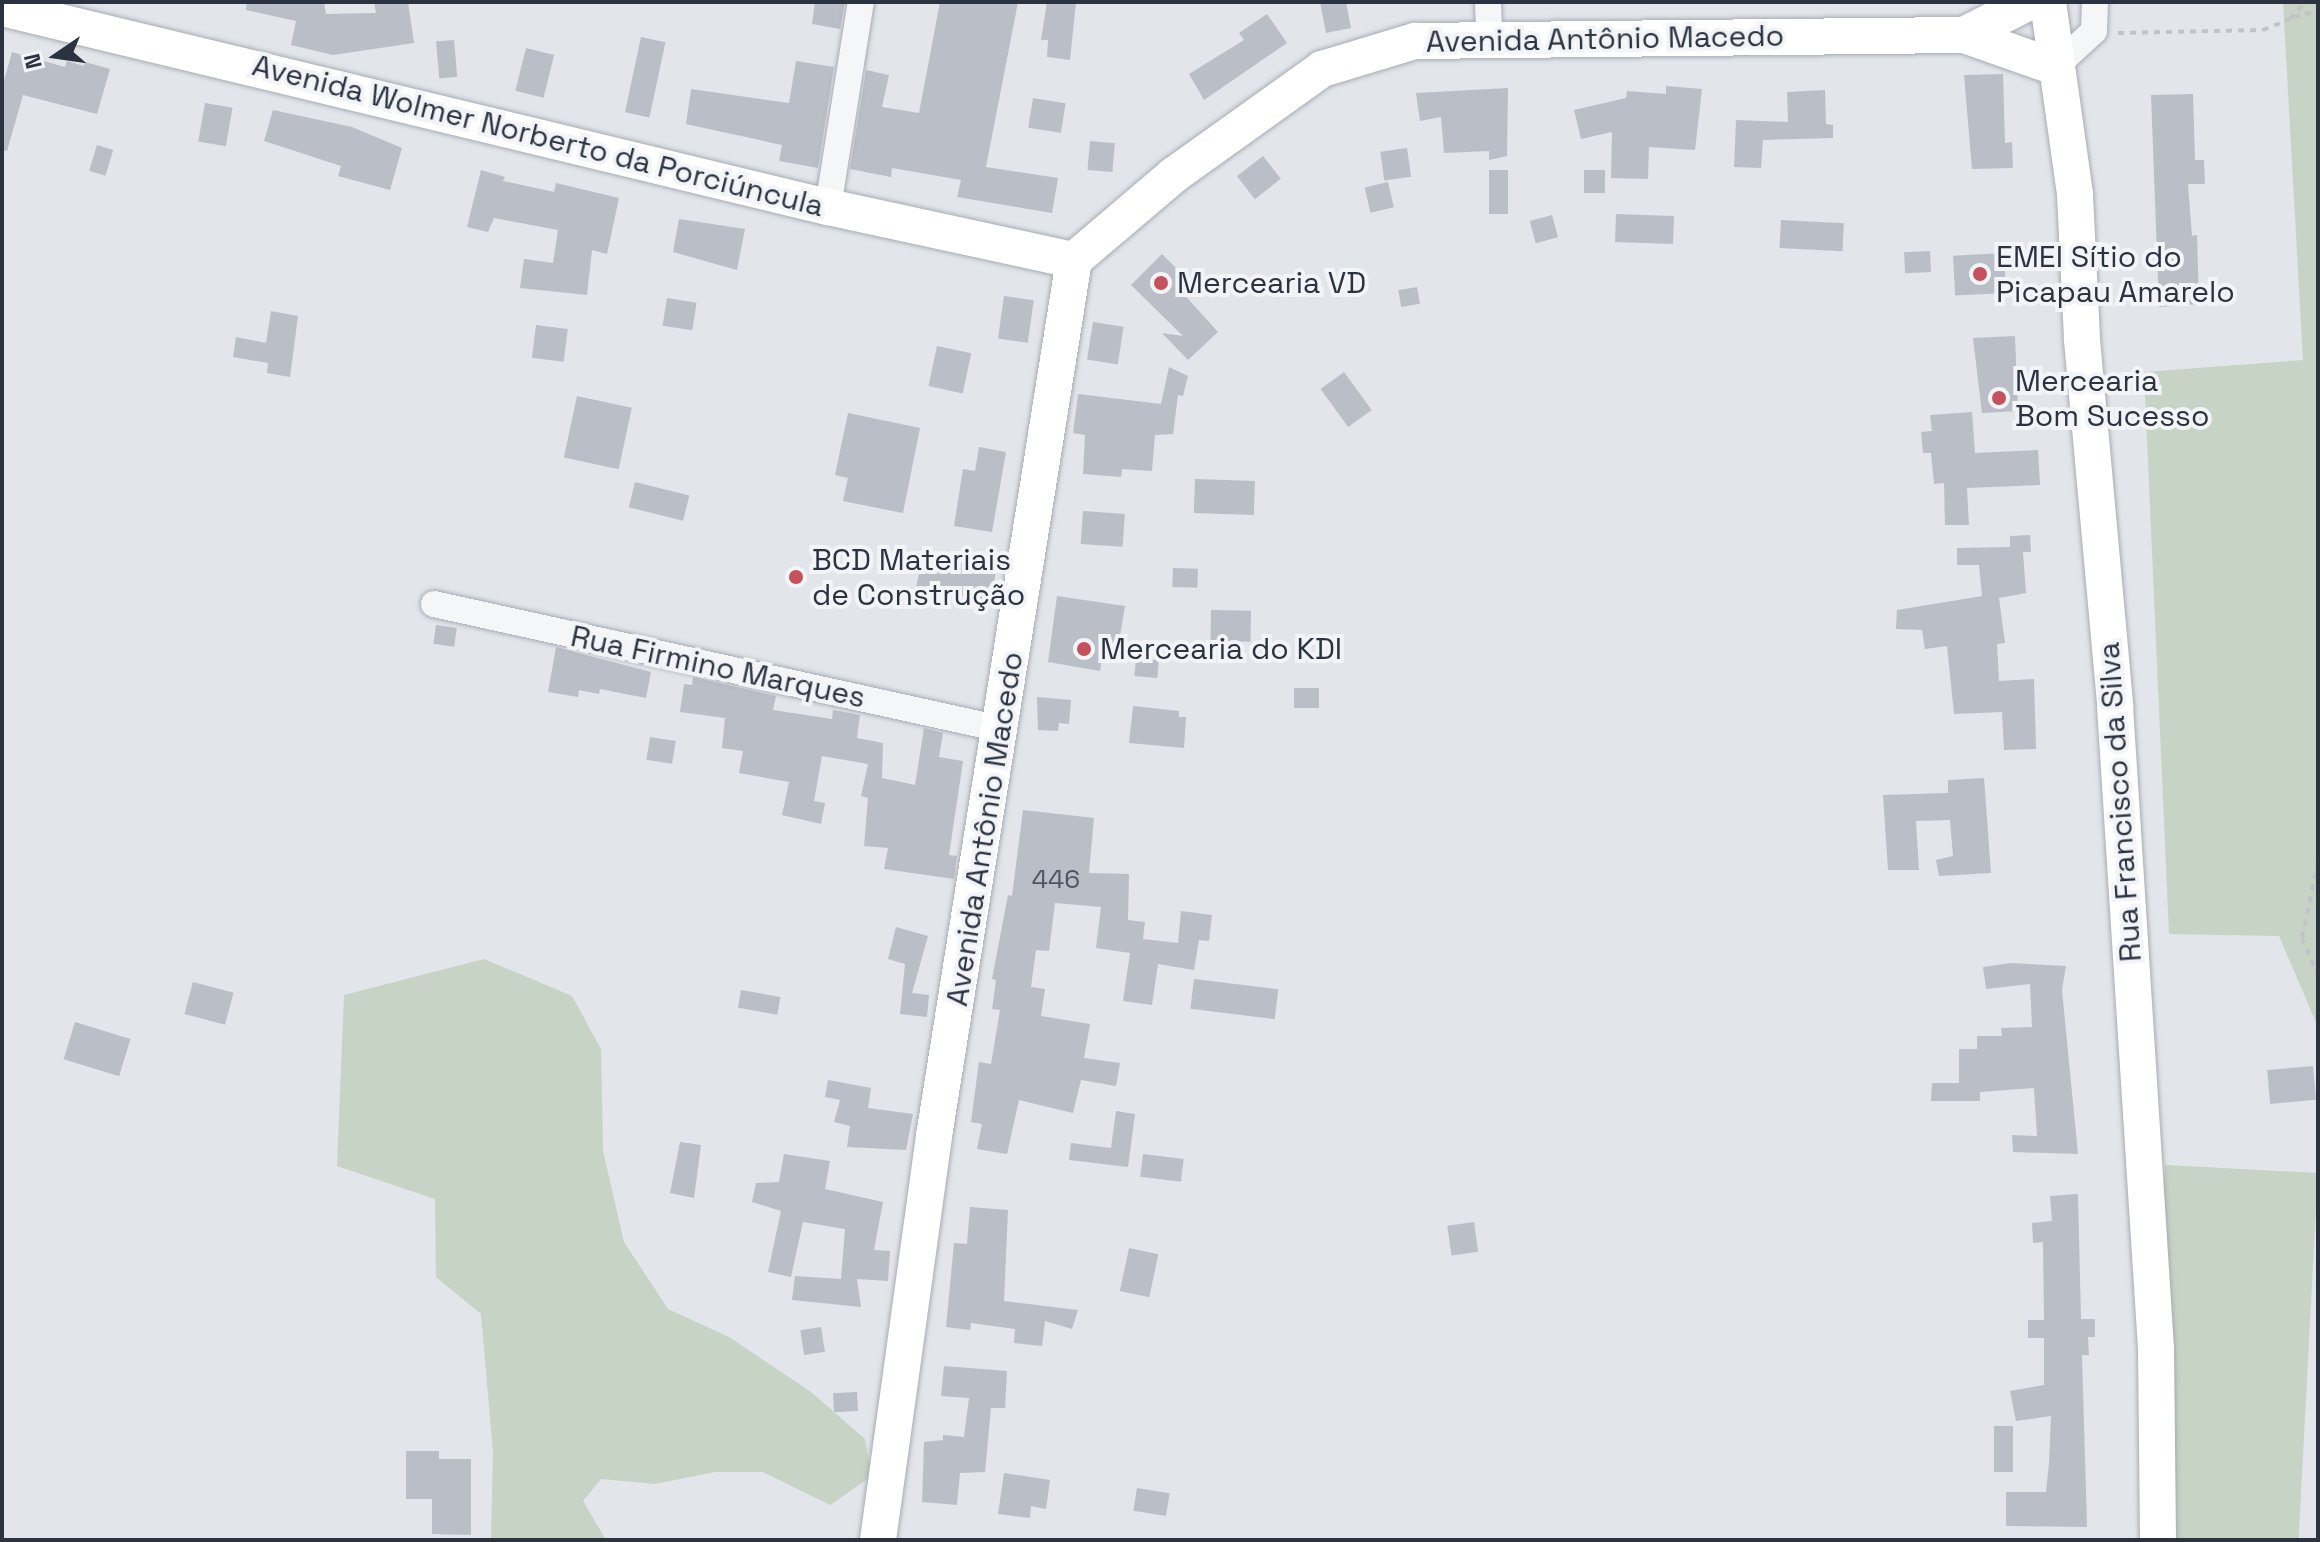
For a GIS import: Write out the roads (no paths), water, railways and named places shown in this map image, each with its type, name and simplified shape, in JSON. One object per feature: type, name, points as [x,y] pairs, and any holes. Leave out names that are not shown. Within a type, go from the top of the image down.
[{"type":"street","points":[[828,207],[861,2]]},
{"type":"street","points":[[1488,2],[1489,40]]},
{"type":"street","points":[[1964,35],[2029,2]]},
{"type":"street","name":"Rua Francisco da Silva","points":[[2048,2],[2075,195],[2082,340],[2115,706],[2156,1349],[2158,1540]]},
{"type":"street","points":[[1964,35],[2055,67],[2094,31],[2095,2]]},
{"type":"street","name":"Avenida Wolmer Norberto da Porciúncula","points":[[2,8],[828,207],[1074,260]]},
{"type":"street","name":"Avenida Antônio Macedo","points":[[878,1540],[934,1136],[1074,260],[1174,175],[1322,69],[1415,41],[1964,35]]},
{"type":"street","name":"Rua Firmino Marques","points":[[434,604],[1001,729]]},
{"type":"place","name":"EMEI Sítio do Picapau Amarelo","points":[[1980,274]]},
{"type":"place","name":"Mercearia VD","points":[[1161,283]]},
{"type":"place","name":"Mercearia Bom Sucesso","points":[[1999,398]]},
{"type":"place","name":"BCD Materiais de Construção","points":[[796,577]]},
{"type":"place","name":"Mercearia do KDI","points":[[1084,649]]}]
